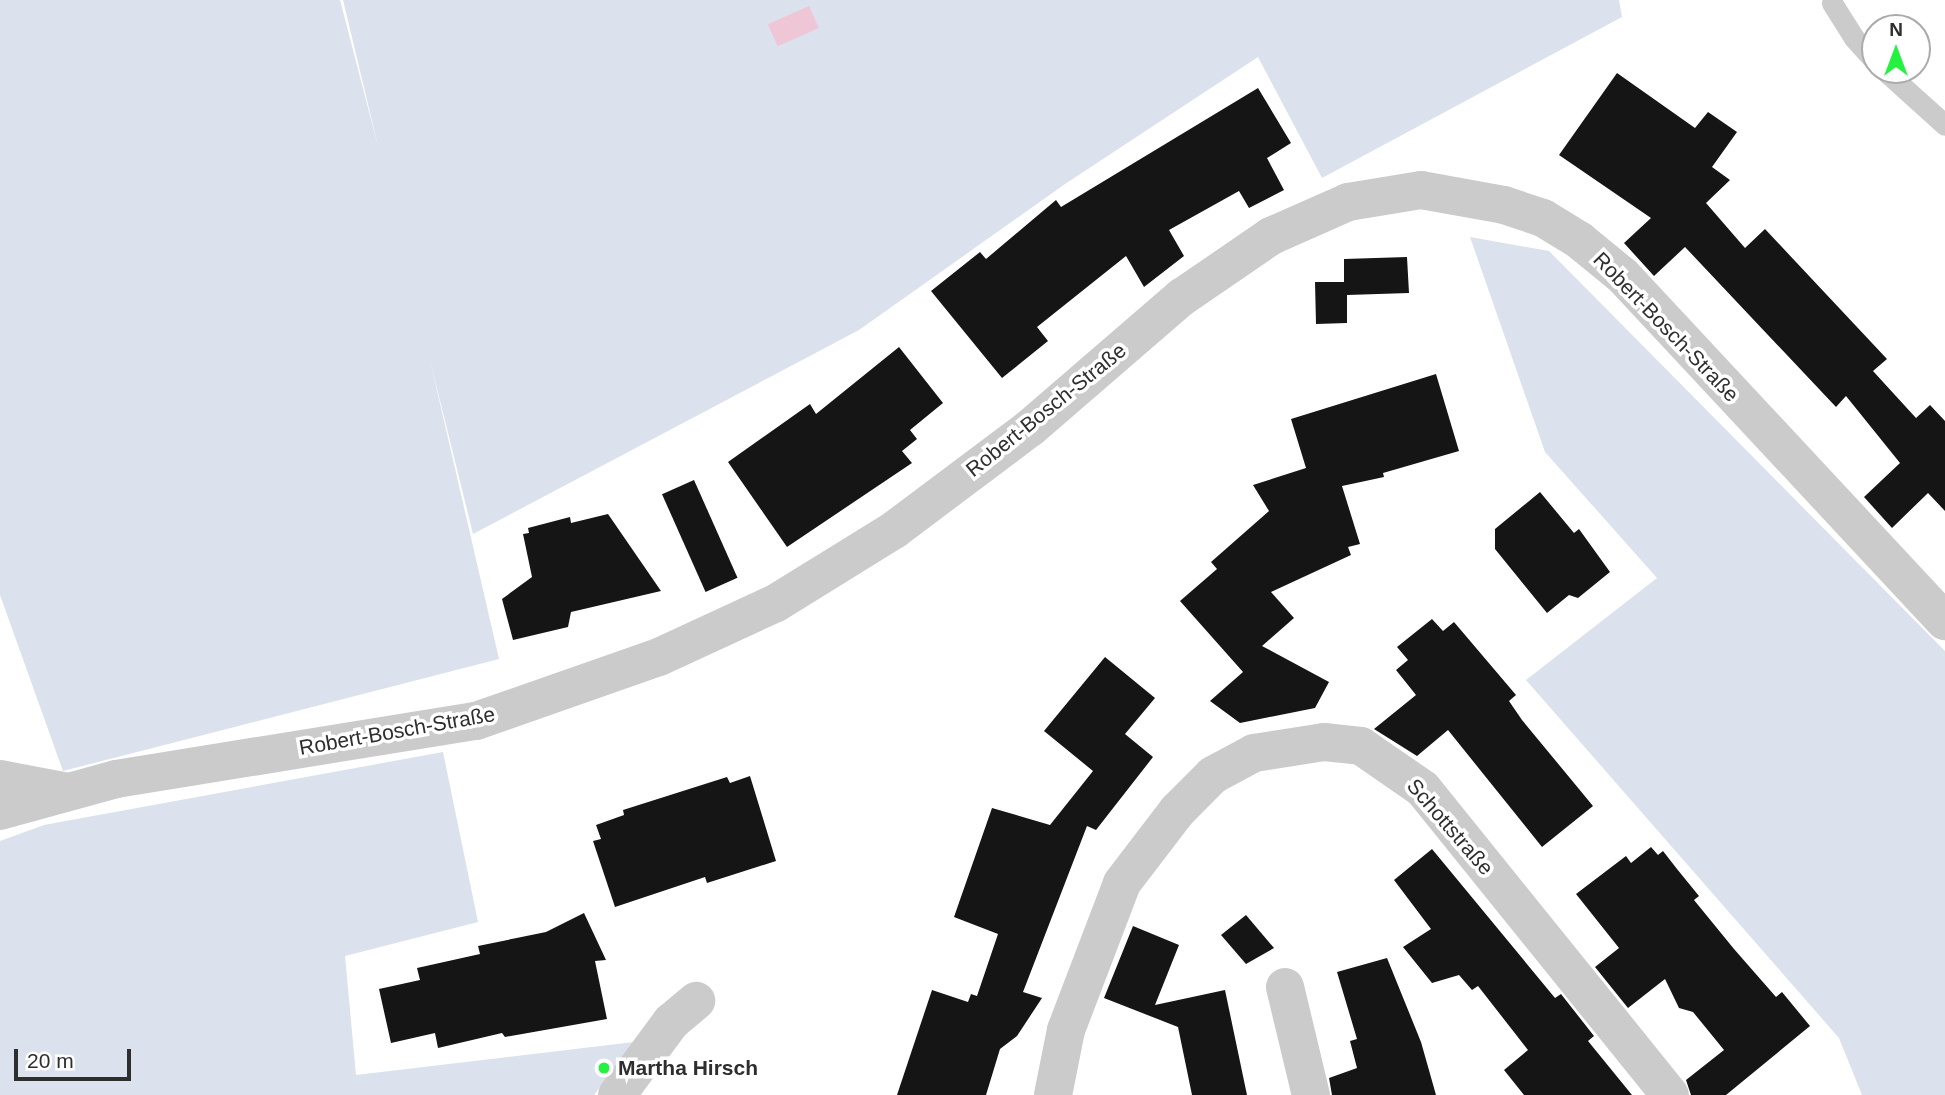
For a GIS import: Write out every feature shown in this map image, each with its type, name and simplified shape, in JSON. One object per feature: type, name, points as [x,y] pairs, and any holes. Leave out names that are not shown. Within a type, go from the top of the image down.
[{"type":"street","name":"Robert-Bosch-Straße","points":[[0,811],[64,791],[476,721],[659,657],[776,603],[894,530],[1030,428],[1182,297],[1271,236],[1348,202],[1421,190],[1504,205],[1543,218],[1579,240],[1623,276],[1945,621]]},
{"type":"street","name":"Schottstraße","points":[[1053,1095],[1066,1030],[1122,883],[1177,811],[1213,775],[1254,753],[1324,742],[1361,746],[1423,789],[1670,1095]]},
{"type":"street","points":[[0,779],[64,791]]},
{"type":"street","points":[[1284,987],[1311,1095]]},
{"type":"street","points":[[617,1095],[671,1022],[696,1001]]},
{"type":"lane","points":[[1832,3],[1861,46]]},
{"type":"lane","points":[[1900,84],[1945,125]]},
{"type":"shaded area","points":[[0,0],[340,0],[379,150],[343,0],[1619,0],[1622,17],[1322,178],[1258,57],[1065,184],[859,330],[473,534],[430,360],[499,659],[63,771],[0,595]]},
{"type":"shaded area","points":[[809,6],[819,28],[778,46],[768,24]]},
{"type":"shaded area","points":[[1470,237],[1549,251],[1945,651],[1945,1095],[1862,1095],[1839,1038],[1526,680],[1657,578],[1545,452]]},
{"type":"shaded area","points":[[443,752],[478,922],[345,956],[356,1075],[634,1042],[594,1095],[0,1095],[0,841],[44,825]]},
{"type":"building","points":[[1617,73],[1695,128],[1708,112],[1737,132],[1712,167],[1730,180],[1706,203],[1745,248],[1765,229],[1887,359],[1873,371],[1916,418],[1930,405],[1945,421],[1945,511],[1928,493],[1892,528],[1864,497],[1900,463],[1846,396],[1836,407],[1685,247],[1654,276],[1624,243],[1651,218],[1559,155]]},
{"type":"building","points":[[1258,88],[1291,143],[1267,158],[1284,190],[1249,208],[1239,191],[1169,230],[1184,256],[1144,287],[1126,256],[1037,327],[1048,341],[1002,378],[931,291],[980,252],[986,259],[1056,200],[1061,207]]},
{"type":"building","points":[[1407,257],[1409,293],[1347,295],[1347,323],[1316,324],[1315,282],[1344,282],[1344,259]]},
{"type":"building","points":[[899,347],[943,403],[910,430],[917,439],[902,451],[912,463],[787,547],[728,462],[810,404],[816,414]]},
{"type":"building","points":[[1436,374],[1459,451],[1383,473],[1384,477],[1342,486],[1360,544],[1348,547],[1351,555],[1271,592],[1294,618],[1262,646],[1329,682],[1315,708],[1240,723],[1210,701],[1243,672],[1180,601],[1217,569],[1211,562],[1269,511],[1253,485],[1306,468],[1291,419]]},
{"type":"building","points":[[694,480],[738,578],[706,592],[662,494]]},
{"type":"building","points":[[1540,492],[1574,533],[1579,529],[1610,572],[1578,598],[1569,595],[1547,613],[1495,549],[1495,529]]},
{"type":"building","points":[[608,514],[661,591],[571,612],[568,627],[513,640],[502,599],[532,577],[523,534],[529,533],[528,528],[570,517],[571,523]]},
{"type":"building","points":[[1432,619],[1443,631],[1454,622],[1516,695],[1509,701],[1522,720],[1593,806],[1542,847],[1448,730],[1417,756],[1374,729],[1416,695],[1396,670],[1408,660],[1397,647]]},
{"type":"building","points":[[1105,657],[1155,698],[1125,734],[1153,757],[1096,830],[1087,826],[1023,992],[1042,998],[1017,1036],[1000,1049],[986,1095],[897,1095],[932,990],[968,1002],[971,994],[977,996],[998,934],[954,917],[992,808],[1050,825],[1093,771],[1044,731]]},
{"type":"building","points":[[750,776],[776,861],[707,883],[705,877],[615,907],[593,841],[601,839],[596,825],[624,815],[623,810],[727,777],[730,783]]},
{"type":"building","points":[[1651,847],[1658,855],[1663,851],[1699,896],[1694,900],[1734,949],[1776,997],[1782,992],[1810,1026],[1726,1095],[1691,1095],[1686,1080],[1724,1050],[1693,1012],[1679,1008],[1665,979],[1628,1008],[1595,967],[1619,948],[1576,894],[1626,856],[1631,863]]},
{"type":"building","points":[[1432,849],[1555,998],[1561,994],[1594,1036],[1588,1041],[1632,1095],[1524,1095],[1504,1070],[1528,1050],[1478,986],[1472,990],[1459,975],[1432,983],[1403,947],[1431,929],[1394,880]]},
{"type":"building","points":[[584,913],[606,960],[595,961],[607,1019],[505,1037],[502,1033],[438,1048],[435,1033],[391,1043],[379,989],[420,980],[417,968],[480,954],[478,946],[546,932]]},
{"type":"building","points":[[1246,915],[1274,948],[1246,964],[1221,935]]},
{"type":"building","points":[[1133,926],[1179,945],[1155,1005],[1225,990],[1247,1095],[1192,1095],[1178,1027],[1104,998]]},
{"type":"building","points":[[1387,958],[1421,1042],[1436,1095],[1332,1095],[1329,1078],[1357,1068],[1350,1041],[1357,1039],[1337,972]]},
{"type":"place","name":"Martha Hirsch","points":[[604,1068]]}]
